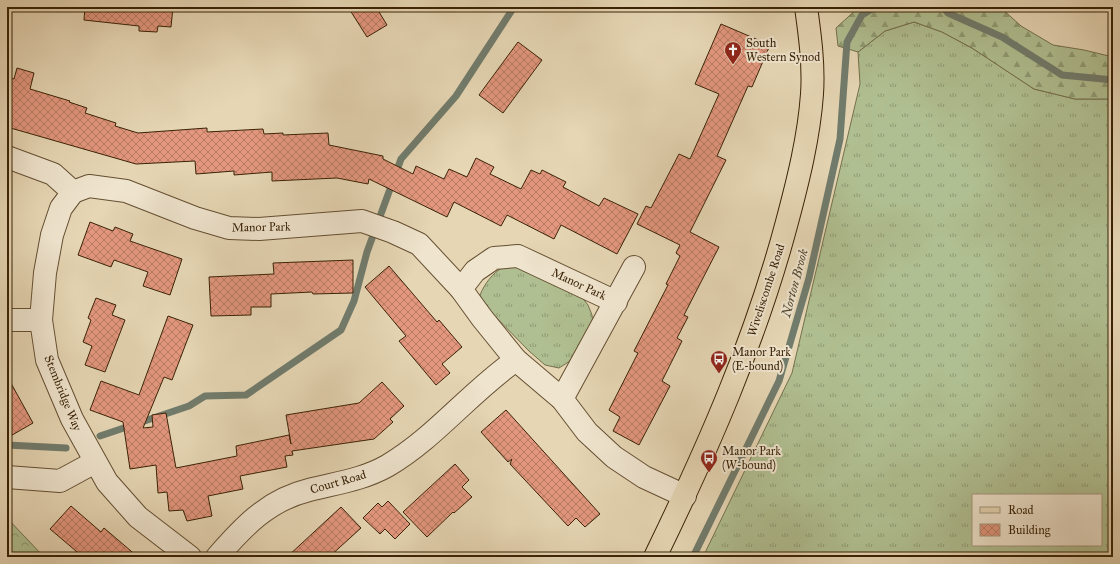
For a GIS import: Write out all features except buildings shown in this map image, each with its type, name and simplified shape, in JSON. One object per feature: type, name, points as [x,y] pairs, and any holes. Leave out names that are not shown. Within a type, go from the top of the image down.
[{"type":"main road","name":"Wiveliscombe Road","points":[[655,557],[685,496],[719,419],[747,349],[780,249],[793,200],[804,147],[812,95],[812,61],[806,7]]},
{"type":"street","points":[[7,157],[54,174],[73,192]]},
{"type":"street","name":"Manor Park","points":[[73,192],[89,186],[126,191],[195,218],[229,228],[259,229],[362,221],[393,232],[419,244],[461,289],[516,360],[562,399],[587,432],[614,457],[644,477],[685,496]]},
{"type":"street","name":"Stembridge Way","points":[[73,192],[61,208],[52,235],[45,274],[42,320],[47,360],[72,419],[107,482],[138,517],[190,557]]},
{"type":"street","name":"Manor Park","points":[[461,289],[475,271],[494,258],[518,256],[616,302]]},
{"type":"street","name":"Manor Park","points":[[562,399],[634,267]]},
{"type":"street","points":[[7,320],[42,320]]},
{"type":"street","name":"Court Road","points":[[217,557],[242,528],[258,514],[275,504],[307,490],[358,479],[386,466],[415,447],[476,391],[516,360]]},
{"type":"street","points":[[7,477],[60,481],[95,462]]},
{"type":"green space","points":[[859,7],[1000,7],[1021,26],[1053,45],[1113,57],[1113,99],[1075,99],[1034,89],[972,48],[942,32],[914,22],[885,31],[858,52],[838,46],[836,28]]},
{"type":"green space","points":[[914,22],[942,32],[972,48],[1034,89],[1075,99],[1113,99],[1113,557],[703,557],[792,373],[860,84],[858,52],[885,31]]},
{"type":"green space","points":[[503,267],[515,267],[581,296],[588,305],[592,315],[593,326],[570,361],[559,368],[545,365],[529,351],[484,305],[480,295],[482,291],[492,276]]},
{"type":"green space","points":[[7,518],[44,557],[7,557]]},
{"type":"waterway","points":[[100,436],[189,406],[205,396],[246,395],[341,330],[354,301],[367,252],[401,159],[456,96],[514,7]]},
{"type":"waterway","name":"Norton Brook","points":[[693,557],[779,381],[809,278],[840,139],[847,42],[862,15],[875,7]]},
{"type":"waterway","name":"Norton Brook","points":[[943,7],[948,13],[1002,37],[1062,75],[1113,80]]},
{"type":"waterway","points":[[7,445],[66,448]]},
{"type":"place","name":"South Western Synod","points":[[733,65]]},
{"type":"place","name":"Manor Park (E-bound)","points":[[719,374]]},
{"type":"place","name":"Manor Park (W-bound)","points":[[709,473]]}]
